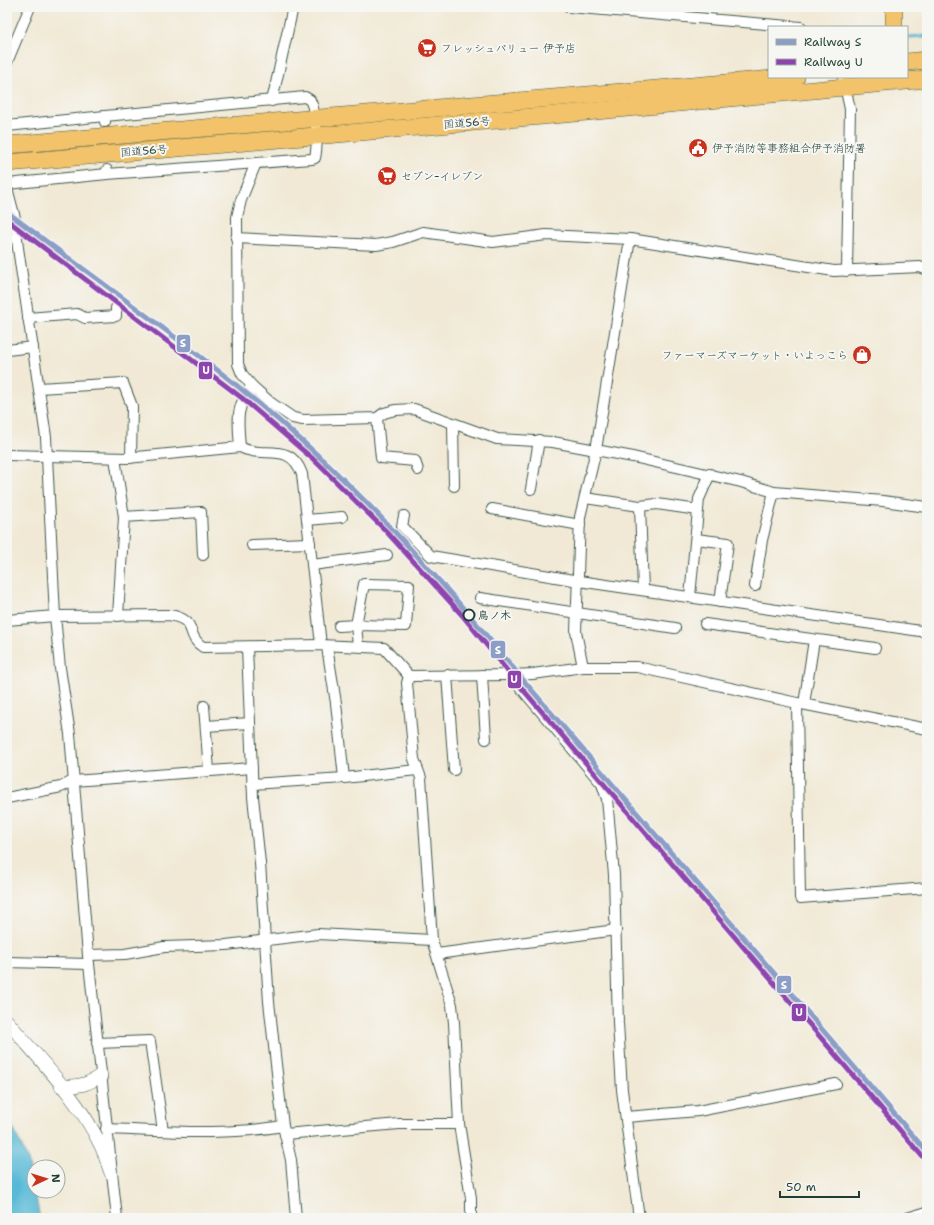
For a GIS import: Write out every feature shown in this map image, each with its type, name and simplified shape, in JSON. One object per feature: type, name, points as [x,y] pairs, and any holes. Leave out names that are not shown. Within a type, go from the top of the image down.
[{"type":"highway","points":[[894,7],[894,26]]},
{"type":"highway","points":[[908,62],[927,60]]},
{"type":"highway","name":"国道56号","points":[[8,145],[784,78]]},
{"type":"highway","name":"国道56号","points":[[9,163],[316,137],[844,82],[927,79]]},
{"type":"street","points":[[7,62],[30,7]]},
{"type":"street","points":[[272,101],[294,7]]},
{"type":"street","points":[[569,7],[628,10],[791,26]]},
{"type":"street","points":[[844,82],[850,109],[847,271]]},
{"type":"street","points":[[7,126],[105,119],[305,98],[310,100],[313,105],[316,137],[315,158],[107,172],[7,184]]},
{"type":"street","points":[[256,163],[241,200],[237,217],[238,364],[242,374],[252,386],[284,413],[303,420],[377,418],[384,413],[395,410],[414,409],[497,439],[539,440],[596,450],[710,474],[774,492],[883,501],[927,507]]},
{"type":"street","points":[[7,188],[15,218],[48,456],[55,616],[74,782],[97,1043],[117,1218]]},
{"type":"street","points":[[236,238],[376,244],[393,242],[410,235],[423,232],[493,242],[546,235],[630,239],[824,270],[847,271],[920,268],[927,270]]},
{"type":"street","points":[[583,667],[576,632],[580,525],[596,450],[630,239]]},
{"type":"street","points":[[28,318],[77,314],[84,318],[116,316],[116,308]]},
{"type":"street","points":[[7,350],[33,347]]},
{"type":"street","points":[[39,388],[123,383],[132,406],[131,458]]},
{"type":"street","points":[[240,447],[238,413],[240,404],[252,386]]},
{"type":"street","points":[[377,418],[381,458],[415,461],[418,470]]},
{"type":"street","points":[[453,424],[454,486]]},
{"type":"street","points":[[531,489],[539,440]]},
{"type":"street","points":[[7,455],[131,458],[240,447],[246,450],[283,454],[291,457],[298,464],[302,474],[312,565],[324,646],[336,702],[344,778]]},
{"type":"street","points":[[115,458],[124,517],[118,616]]},
{"type":"street","points":[[690,597],[699,499],[710,474]]},
{"type":"street","points":[[755,586],[762,540],[774,492]]},
{"type":"street","points":[[585,498],[640,506],[657,504],[698,510]]},
{"type":"street","points":[[640,506],[643,590]]},
{"type":"street","points":[[492,509],[580,525]]},
{"type":"street","points":[[124,517],[201,512],[203,555]]},
{"type":"street","points":[[404,516],[402,526],[431,556],[720,602],[927,632]]},
{"type":"street","points":[[307,520],[342,517]]},
{"type":"street","points":[[696,538],[728,542],[720,602]]},
{"type":"street","points":[[252,545],[310,543]]},
{"type":"street","points":[[312,565],[387,555]]},
{"type":"street","points":[[339,626],[356,625],[406,626],[409,585],[364,584],[356,625],[358,646]]},
{"type":"street","points":[[480,598],[675,628]]},
{"type":"street","points":[[7,620],[55,616],[169,615],[181,617],[186,620],[197,644],[203,647],[358,646],[384,648],[409,676],[510,675],[533,674],[583,667],[638,667],[800,704],[927,729]]},
{"type":"street","points":[[705,624],[875,648]]},
{"type":"street","points":[[814,640],[800,704],[800,898],[927,888]]},
{"type":"street","points":[[247,647],[252,784],[269,1002],[284,1130],[291,1160],[296,1218]]},
{"type":"street","points":[[447,675],[454,770]]},
{"type":"street","points":[[482,675],[486,739]]},
{"type":"street","points":[[510,675],[602,784],[607,799],[614,875],[618,1023],[626,1117],[639,1218]]},
{"type":"street","points":[[409,676],[407,683],[414,759],[421,778],[432,940],[452,1005],[459,1124],[471,1198],[471,1218]]},
{"type":"street","points":[[204,706],[209,771]]},
{"type":"street","points":[[206,726],[250,723]]},
{"type":"street","points":[[7,798],[61,787],[74,782],[252,768]]},
{"type":"street","points":[[252,784],[344,778],[417,770]]},
{"type":"street","points":[[437,954],[616,930]]},
{"type":"street","points":[[7,962],[89,959],[172,946],[226,945],[265,939],[329,934],[432,940]]},
{"type":"street","points":[[7,1021],[61,1086],[86,1120],[100,1144],[111,1173]]},
{"type":"street","points":[[97,1043],[150,1041],[164,1131]]},
{"type":"street","points":[[61,1086],[75,1087],[85,1085],[101,1074]]},
{"type":"street","points":[[626,1117],[698,1111],[836,1084]]},
{"type":"street","points":[[106,1129],[205,1133],[399,1124],[459,1124]]},
{"type":"street","points":[[907,1218],[927,1212]]},
{"type":"water","points":[[7,1115],[28,1159],[26,1159],[26,1199],[36,1199],[40,1218],[7,1218]]},
{"type":"waterway","points":[[908,37],[927,36]]},
{"type":"tunnel","points":[[105,122],[107,170]]},
{"type":"rail line","name":"S","points":[[7,212],[157,324],[246,393],[320,457],[356,492],[456,600],[927,1152]]},
{"type":"rail line","name":"U","points":[[7,220],[242,398],[313,459],[385,530],[462,615],[514,679],[922,1156]]},
{"type":"place","name":"フレッシュバリュー 伊予店","points":[[427,48]]},
{"type":"place","name":"伊予消防等事務組合伊予消防署","points":[[698,148]]},
{"type":"place","name":"セブン-イレブン","points":[[387,176]]},
{"type":"place","name":"ファーマーズマーケット・いよっこら","points":[[862,355]]},
{"type":"place","name":"鳥ノ木","points":[[469,615]]}]
